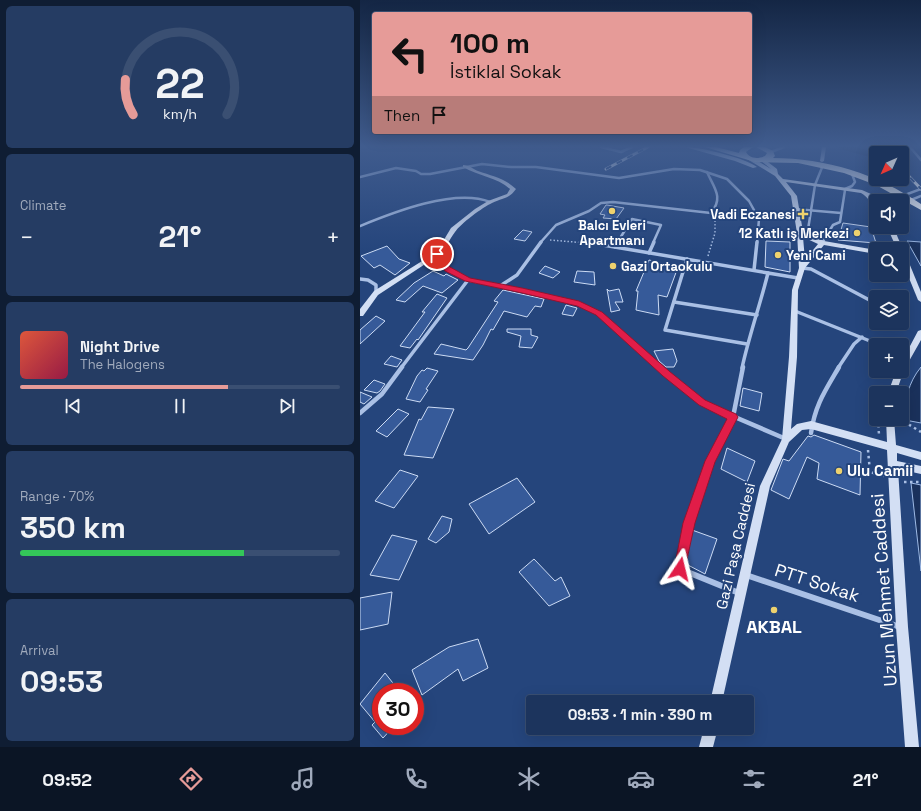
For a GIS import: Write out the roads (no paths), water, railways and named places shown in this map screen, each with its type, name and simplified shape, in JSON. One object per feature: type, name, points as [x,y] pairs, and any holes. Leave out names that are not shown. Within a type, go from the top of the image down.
[{"type":"highway","points":[[876,182],[913,197]]},
{"type":"highway","points":[[892,186],[913,197],[921,208]]},
{"type":"street","points":[[360,314],[376,293],[437,254],[442,249],[453,229],[471,214],[490,202],[509,195],[514,189],[507,182]]},
{"type":"street","points":[[500,286],[517,275],[543,239],[556,225],[589,211],[601,203],[612,202],[711,213],[716,208],[718,196],[712,182]]},
{"type":"street","points":[[730,182],[744,196],[756,212],[759,219],[754,270]]},
{"type":"street","name":"Gazi Paşa Caddesi","points":[[718,695],[765,486],[786,439],[793,357],[795,290],[802,268],[804,235],[795,209],[794,196],[783,182]]},
{"type":"street","points":[[789,182],[862,192],[869,195]]},
{"type":"street","points":[[816,182],[812,211],[804,235],[822,243],[869,251]]},
{"type":"street","points":[[837,189],[846,189],[856,182]]},
{"type":"street","points":[[913,197],[921,189]]},
{"type":"street","points":[[802,268],[834,225],[840,222],[844,190]]},
{"type":"street","points":[[360,226],[394,212],[425,203],[470,197],[480,198],[490,202]]},
{"type":"street","points":[[795,209],[841,213]]},
{"type":"street","points":[[615,247],[632,219],[661,225],[649,252]]},
{"type":"street","points":[[591,243],[798,278]]},
{"type":"street","points":[[437,254],[447,269],[468,280],[579,304],[599,314],[666,374],[702,403],[733,417],[786,439],[800,427],[921,456]]},
{"type":"street","points":[[688,259],[665,330],[747,344]]},
{"type":"street","points":[[802,268],[810,269],[869,300]]},
{"type":"street","points":[[909,270],[921,300]]},
{"type":"street","points":[[741,593],[680,569],[689,523],[710,461],[733,417],[747,344],[757,315],[768,272]]},
{"type":"street","points":[[360,279],[368,280],[376,285],[376,293]]},
{"type":"street","points":[[360,413],[382,394],[468,280]]},
{"type":"street","points":[[674,302],[757,315]]},
{"type":"street","points":[[795,311],[869,340]]},
{"type":"street","points":[[909,351],[921,333]]},
{"type":"street","points":[[812,429],[818,402],[844,358],[854,344],[862,337]]},
{"type":"street","name":"Uzun Mehmet Caddesi","points":[[890,426],[902,627],[912,747]]},
{"type":"street","points":[[893,464],[921,470]]},
{"type":"street","name":"PTT Sokak","points":[[746,575],[902,627]]},
{"type":"street","points":[[706,747],[709,735]]},
{"type":"water","points":[[907,241],[921,242],[921,266],[909,242]]},
{"type":"water","points":[[921,367],[921,423],[909,421],[909,388]]},
{"type":"water","points":[[911,483],[921,485],[921,571]]},
{"type":"railway","points":[[914,182],[921,189]]},
{"type":"place","name":"Balcı Evleri Apartmanı","points":[[612,211]]},
{"type":"place","name":"Vadi Eczanesi","points":[[803,214]]},
{"type":"place","name":"12 Katlı iş Merkezi","points":[[857,233]]},
{"type":"place","name":"Yeni Cami","points":[[778,255]]},
{"type":"place","name":"Gazi Ortaokulu","points":[[613,266]]},
{"type":"place","name":"Ulu Camii","points":[[839,471]]},
{"type":"place","name":"AKBAL","points":[[774,610]]}]
